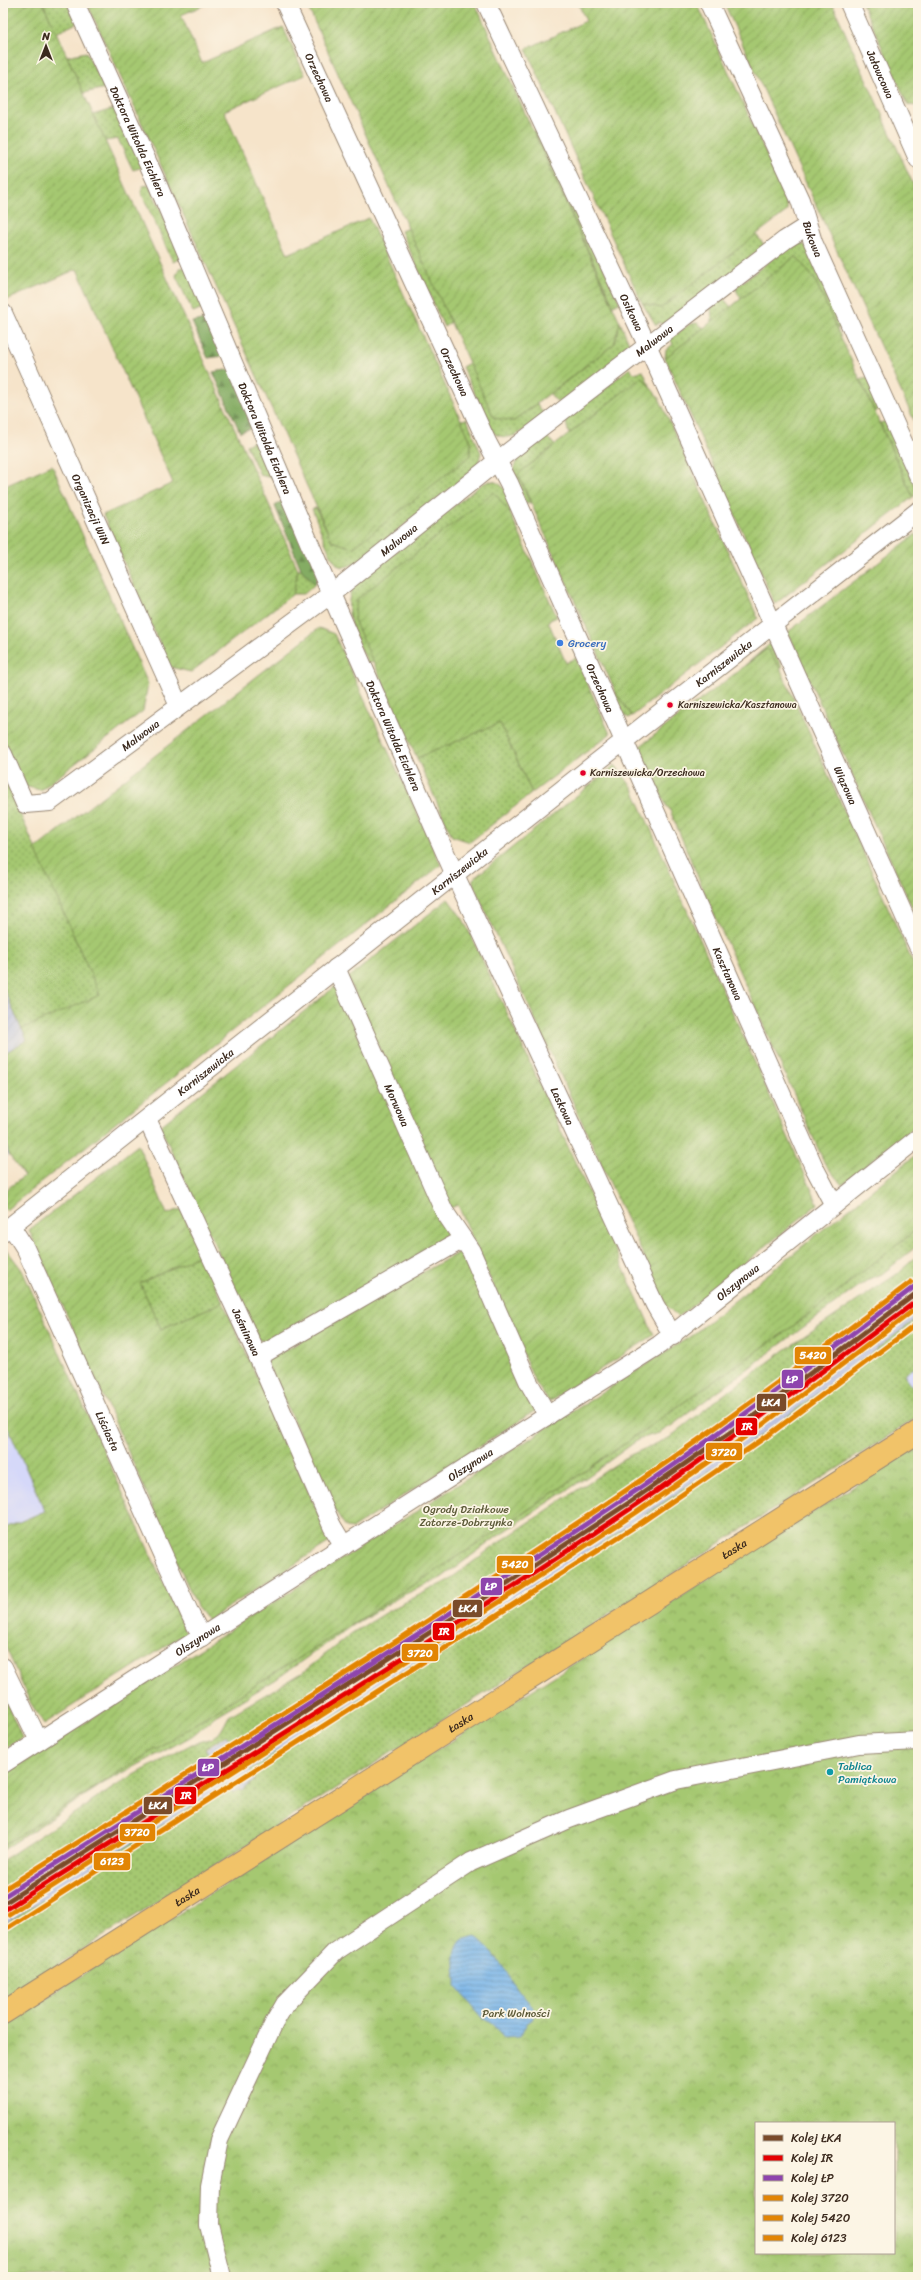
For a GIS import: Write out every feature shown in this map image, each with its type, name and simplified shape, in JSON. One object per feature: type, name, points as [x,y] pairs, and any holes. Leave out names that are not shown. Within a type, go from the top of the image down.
[{"type":"main road","name":"Łaska","points":[[3,2013],[918,1432]]},
{"type":"street","name":"Doktora Witolda Eichlera","points":[[75,3],[157,182],[331,594],[455,874]]},
{"type":"street","name":"Orzechowa","points":[[285,3],[497,461],[509,483],[625,741]]},
{"type":"street","name":"Osikowa","points":[[486,3],[648,347],[773,624]]},
{"type":"street","name":"Bukowa","points":[[709,3],[800,200],[807,226],[918,474]]},
{"type":"street","name":"Jałowcowa","points":[[849,3],[916,149]]},
{"type":"street","name":"Malwowa","points":[[3,754],[25,804],[50,802],[331,594],[497,461],[648,347],[785,240],[807,226]]},
{"type":"street","name":"Organizacji WiN","points":[[3,313],[179,706]]},
{"type":"street","name":"Karniszewicka","points":[[7,1229],[455,874],[918,511]]},
{"type":"street","name":"Wiązowa","points":[[773,624],[918,946]]},
{"type":"street","name":"Kasztanowa","points":[[625,741],[814,1167],[834,1205]]},
{"type":"street","name":"Laskowa","points":[[455,874],[655,1306],[672,1336]]},
{"type":"street","name":"Morwowa","points":[[336,968],[444,1211],[471,1251],[529,1383],[548,1416]]},
{"type":"street","name":"Jaśminowa","points":[[147,1119],[258,1357],[332,1526],[344,1546]]},
{"type":"street","name":"Olszynowa","points":[[3,1764],[672,1336],[918,1138]]},
{"type":"street","name":"Liściasta","points":[[7,1229],[25,1248],[191,1616],[202,1637]]},
{"type":"street","points":[[258,1357],[463,1239]]},
{"type":"street","points":[[3,1667],[38,1741]]},
{"type":"street","points":[[222,2277],[209,2225],[210,2185],[219,2140],[274,2023],[285,2004],[336,1951],[471,1862],[569,1819],[676,1780],[858,1744],[918,1741]]},
{"type":"shaded area","points":[[3,986],[27,1040],[3,1054]]},
{"type":"shaded area","points":[[3,1133],[9,1155],[3,1160]]},
{"type":"shaded area","points":[[918,1268],[918,1364],[3,1954],[3,1877],[508,1558]]},
{"type":"shaded area","points":[[918,1364],[918,1395],[904,1375]]},
{"type":"shaded area","points":[[8,1427],[45,1511],[3,1529],[3,1430]]},
{"type":"green space","points":[[3,3],[43,3],[298,569],[293,594],[191,672],[170,667],[103,515],[173,483],[77,269],[7,300],[3,291]]},
{"type":"green space","points":[[43,3],[67,3],[77,23],[56,33]]},
{"type":"green space","points":[[87,3],[209,3],[181,15],[202,63],[283,27],[305,75],[224,111],[288,254],[369,218],[471,442],[470,456],[353,548],[332,541]]},
{"type":"green space","points":[[306,3],[475,3],[620,322],[614,344],[514,421],[494,418]]},
{"type":"green space","points":[[578,3],[697,3],[787,199],[787,211],[661,308],[642,303],[526,49],[586,21]]},
{"type":"green space","points":[[724,3],[832,3],[918,195],[918,429]]},
{"type":"green space","points":[[862,3],[918,3],[918,106],[908,105]]},
{"type":"green space","points":[[86,52],[105,88],[80,94],[83,92],[67,56]]},
{"type":"green space","points":[[116,108],[143,167],[133,170],[118,139],[105,141],[93,115]]},
{"type":"green space","points":[[540,130],[620,303],[613,305],[534,131]]},
{"type":"green space","points":[[149,185],[183,257],[173,262],[141,192],[143,186]]},
{"type":"green space","points":[[408,228],[451,322],[444,327],[401,231]]},
{"type":"green space","points":[[756,234],[765,246],[662,325],[660,322],[656,325],[642,303],[661,308]]},
{"type":"green space","points":[[798,242],[806,246],[843,326],[837,329],[815,280],[796,256],[741,299],[735,288],[789,246]]},
{"type":"green space","points":[[796,256],[815,280],[913,497],[775,604],[665,358]]},
{"type":"green space","points":[[187,267],[205,307],[193,312],[176,276],[179,268]]},
{"type":"green space","points":[[723,298],[731,307],[712,323],[711,307]]},
{"type":"green space","points":[[209,319],[223,356],[208,358],[192,322]]},
{"type":"green space","points":[[620,322],[629,343],[619,352],[622,357],[558,403],[550,394],[614,344]]},
{"type":"green space","points":[[697,323],[704,328],[665,358],[666,350],[673,344],[670,339],[690,324]]},
{"type":"green space","points":[[469,363],[495,418],[514,421],[537,404],[544,414],[526,429],[514,436],[501,436],[493,433],[462,367]]},
{"type":"green space","points":[[630,368],[633,373],[643,371],[651,388],[642,377],[569,434],[565,419]]},
{"type":"green space","points":[[233,369],[257,426],[240,432],[213,372]]},
{"type":"green space","points":[[642,377],[659,398],[758,618],[632,716],[616,693],[518,474]]},
{"type":"green space","points":[[868,378],[881,408],[875,412],[860,380]]},
{"type":"green space","points":[[467,419],[481,453],[477,467],[358,562],[345,567],[338,565],[331,556],[312,509],[316,508],[332,541],[471,442],[461,420]]},
{"type":"green space","points":[[887,421],[918,493],[913,497],[880,423]]},
{"type":"green space","points":[[545,435],[555,445],[518,474],[530,503],[526,504],[516,479],[515,464],[524,451]]},
{"type":"green space","points":[[262,438],[280,480],[260,475],[246,445]]},
{"type":"green space","points":[[52,465],[148,684],[143,711],[41,790],[23,786],[3,741],[3,487]]},
{"type":"green space","points":[[490,481],[500,484],[503,487],[506,491],[513,511],[510,513],[494,493],[373,662],[368,664],[351,625],[349,615],[350,595],[354,584],[482,484]]},
{"type":"green space","points":[[494,492],[510,513],[557,617],[548,621],[566,663],[576,658],[610,734],[532,793],[500,723],[417,758],[354,620],[357,599]]},
{"type":"green space","points":[[287,498],[320,576],[315,584],[301,569],[275,506]]},
{"type":"green space","points":[[916,534],[918,537],[918,921],[788,632]]},
{"type":"green space","points":[[298,569],[301,569],[315,584],[304,594],[293,594]]},
{"type":"green space","points":[[319,628],[334,634],[441,865],[6,1210],[3,1207],[3,1192],[24,1176],[9,1155],[3,1133],[3,1054],[27,1040],[22,1029],[100,995],[35,849]]},
{"type":"green space","points":[[770,644],[782,667],[780,668],[766,649],[737,672]]},
{"type":"green space","points":[[767,649],[780,668],[918,974],[918,1124],[842,1185],[825,1164],[705,894],[669,808],[667,807],[639,747]]},
{"type":"green space","points":[[616,693],[632,716],[629,718],[621,714],[612,695]]},
{"type":"green space","points":[[500,723],[532,793],[470,842],[452,836],[417,758]]},
{"type":"green space","points":[[615,765],[632,787],[818,1204],[678,1317],[666,1305],[473,884],[473,879]]},
{"type":"green space","points":[[3,775],[100,995],[22,1030],[3,987]]},
{"type":"green space","points":[[448,899],[463,919],[654,1335],[549,1402],[535,1382],[458,1205],[450,1208],[348,978]]},
{"type":"green space","points":[[336,986],[449,1238],[266,1342],[259,1340],[160,1126]]},
{"type":"green space","points":[[138,1145],[167,1214],[181,1209],[202,1254],[140,1283],[161,1329],[223,1302],[331,1541],[208,1620],[197,1606],[29,1230]]},
{"type":"green space","name":"Ogrody Działkowe Zatorze-Dobrzynka","points":[[918,1153],[918,1228],[799,1322],[479,1543],[3,1846],[3,1775],[691,1336]]},
{"type":"green space","points":[[918,1228],[918,1245],[882,1274],[869,1279],[844,1297],[671,1426],[659,1433],[639,1439],[587,1477],[498,1536],[441,1578],[401,1596],[354,1624],[275,1680],[215,1716],[192,1736],[104,1783],[3,1850],[3,1846],[479,1543],[559,1489],[799,1322]]},
{"type":"green space","points":[[6,1249],[22,1270],[186,1633],[44,1724],[30,1702],[3,1641],[3,1529],[45,1511],[8,1428],[3,1430],[3,1251]]},
{"type":"green space","points":[[461,1251],[467,1254],[536,1410],[353,1528],[346,1527],[334,1509],[266,1361]]},
{"type":"green space","points":[[202,1254],[223,1302],[161,1329],[140,1283]]},
{"type":"green space","points":[[918,1255],[918,1283],[836,1345],[668,1466],[410,1637],[235,1747],[226,1735],[205,1748],[213,1761],[3,1892],[3,1860],[125,1780],[192,1744],[212,1738],[221,1731],[229,1716],[302,1673],[352,1633],[388,1611],[449,1580],[494,1546],[628,1456],[669,1438],[718,1399],[785,1350],[897,1274]]},
{"type":"green space","points":[[918,1318],[918,1364],[904,1375],[918,1395],[918,1417],[3,2000],[3,1925],[227,1784],[233,1793],[239,1790],[242,1791],[255,1780],[250,1770],[641,1518],[765,1433]]},
{"type":"green space","name":"Park Wolności","points":[[918,1446],[918,2277],[3,2277],[3,2025]]},
{"type":"green space","points":[[3,1694],[22,1738],[3,1750]]},
{"type":"water","points":[[475,1936],[493,1953],[518,1990],[534,2007],[533,2018],[527,2022],[520,2036],[504,2037],[492,2024],[483,2018],[456,1986],[456,1950],[462,1940]]},
{"type":"rail line","name":"5420","points":[[3,1890],[392,1644],[546,1544],[659,1468],[732,1416],[911,1282]]},
{"type":"rail line","name":"ŁP","points":[[3,1897],[393,1650],[625,1498],[735,1421],[914,1287]]},
{"type":"rail line","name":"ŁKA","points":[[3,1904],[503,1586],[630,1502],[755,1415],[918,1292]]},
{"type":"rail line","name":"IR","points":[[6,1909],[478,1610],[633,1507],[741,1431],[918,1300]]},
{"type":"rail line","name":"3720","points":[[9,1914],[509,1596],[637,1512],[762,1425],[918,1307]]},
{"type":"rail line","name":"6123","points":[[9,1927],[642,1522],[770,1434],[918,1323]]},
{"type":"place","name":"Grocery","points":[[560,643]]},
{"type":"place","name":"Karniszewicka/Kasztanowa","points":[[670,705]]},
{"type":"place","name":"Karniszewicka/Orzechowa","points":[[583,773]]},
{"type":"place","name":"Tablica Pamiątkowa","points":[[830,1772]]}]
